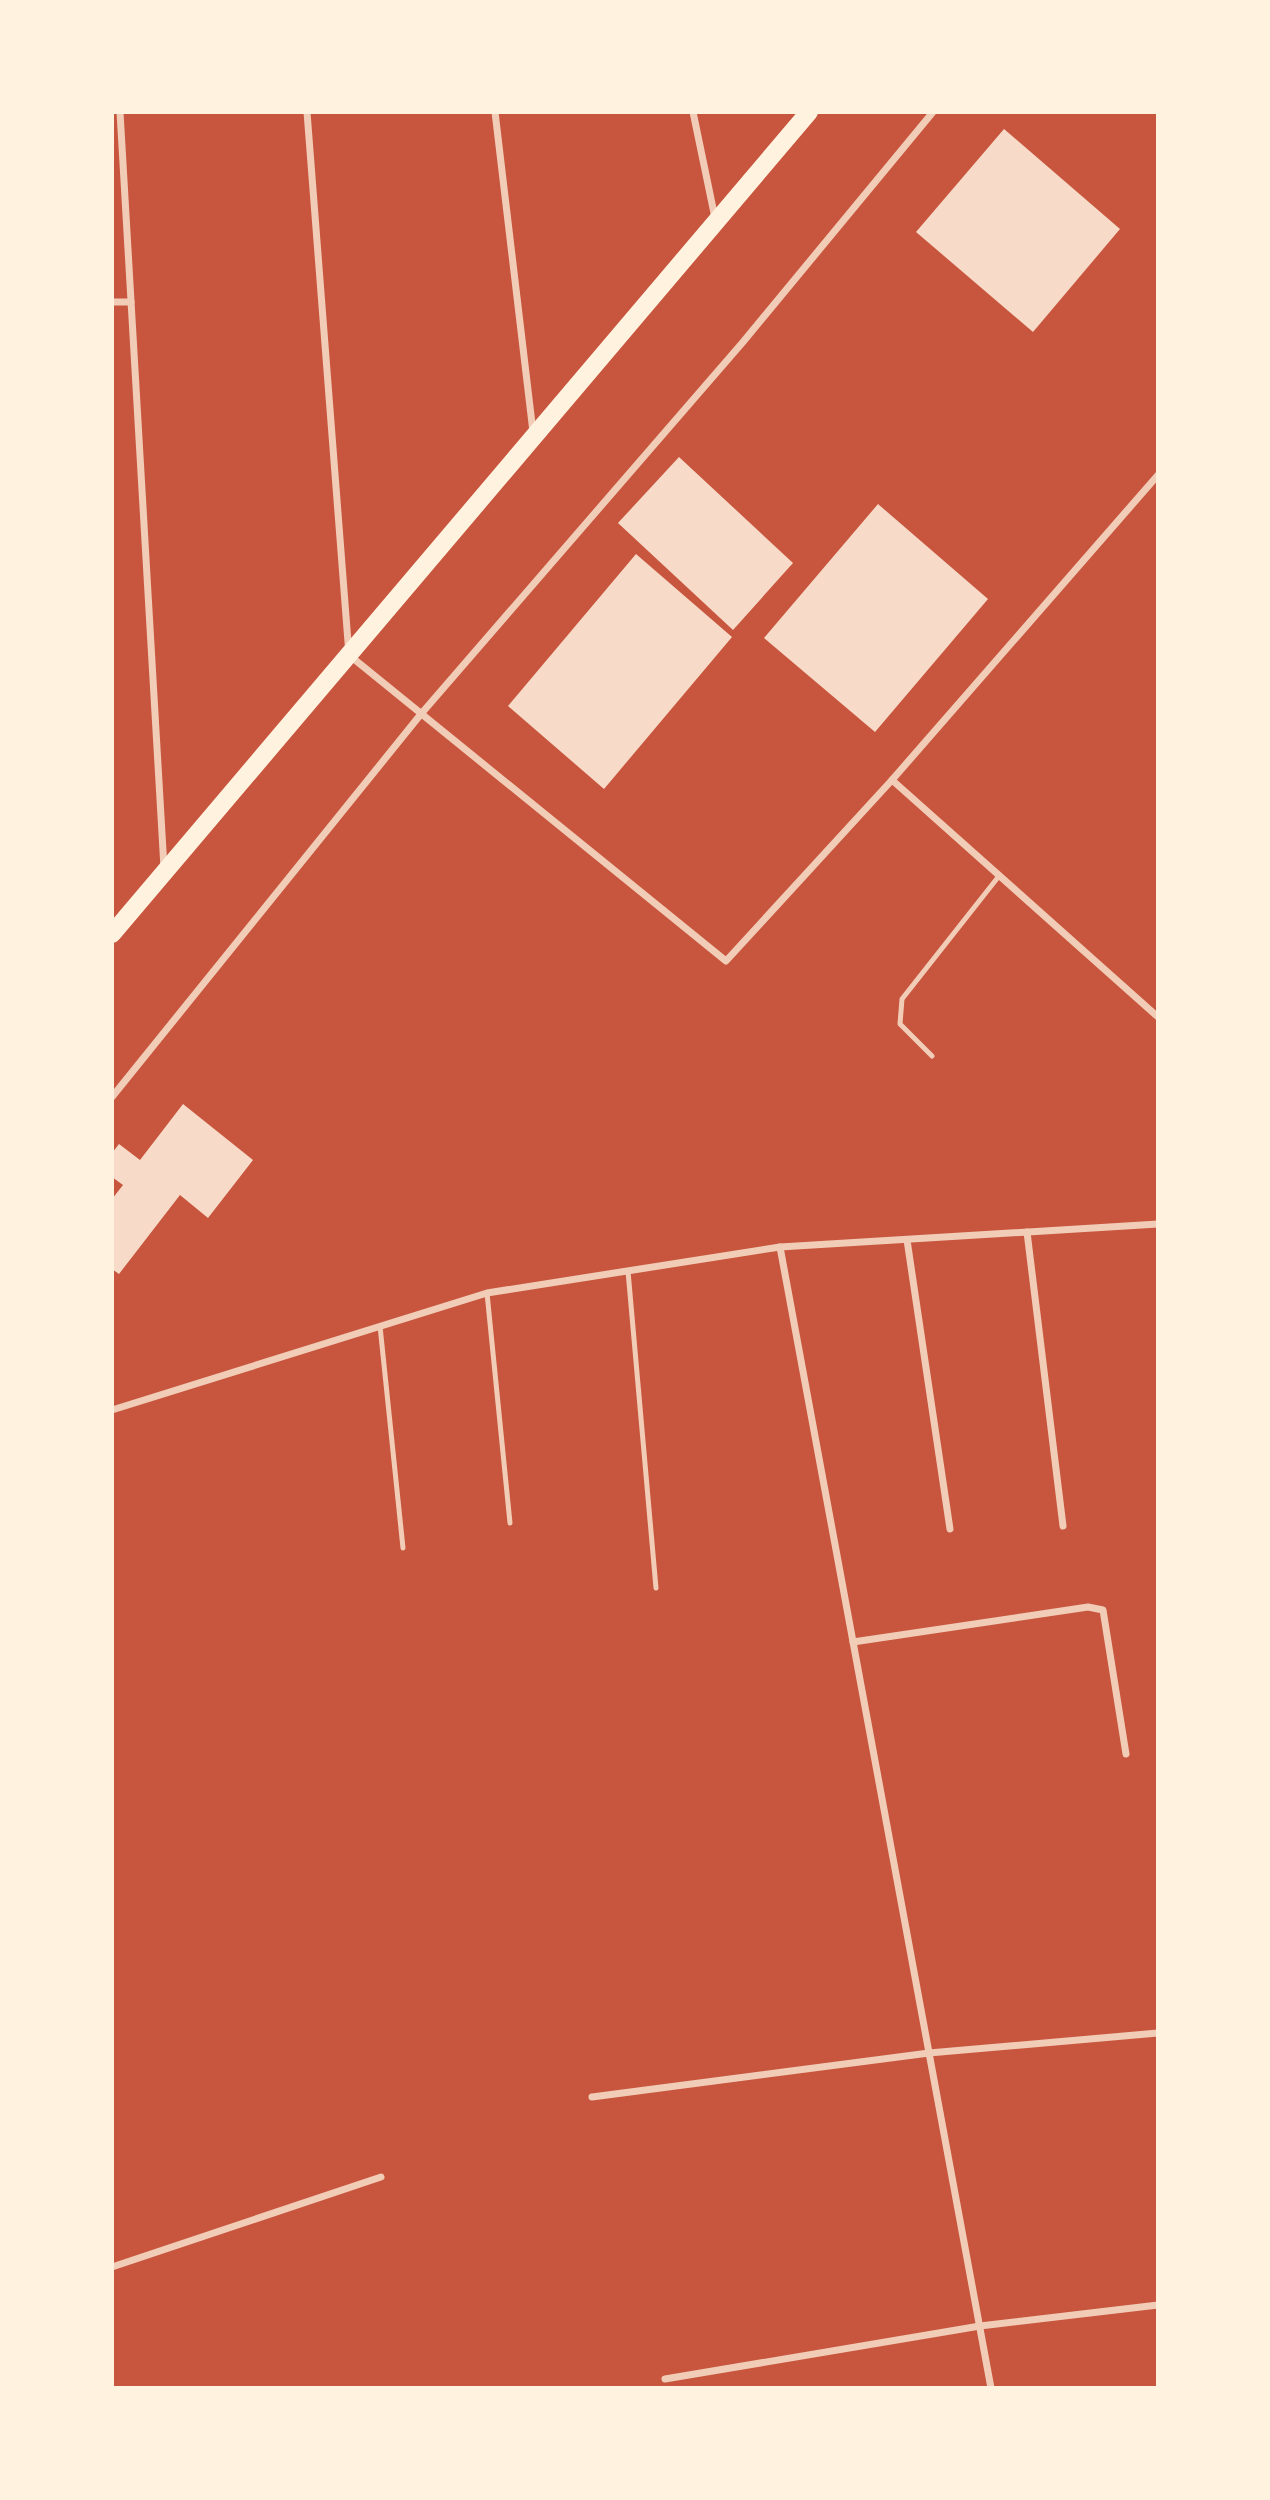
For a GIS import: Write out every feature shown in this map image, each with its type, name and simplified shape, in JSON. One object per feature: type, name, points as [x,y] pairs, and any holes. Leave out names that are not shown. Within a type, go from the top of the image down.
[{"type":"main road","points":[[112,934],[809,112]]},
{"type":"street","points":[[120,112],[164,872]]},
{"type":"street","points":[[307,112],[349,656],[726,961],[892,780],[1158,475]]},
{"type":"street","points":[[495,112],[534,437]]},
{"type":"street","points":[[693,112],[715,222]]},
{"type":"street","points":[[112,1097],[421,714],[744,342],[933,112]]},
{"type":"street","points":[[112,302],[131,302]]},
{"type":"street","points":[[892,780],[1158,1017]]},
{"type":"street","points":[[112,1410],[487,1293],[780,1247],[1158,1224]]},
{"type":"street","points":[[1027,1232],[1063,1526]]},
{"type":"street","points":[[907,1240],[950,1529]]},
{"type":"street","points":[[780,1247],[991,2388]]},
{"type":"street","points":[[853,1642],[1088,1607],[1103,1611],[1126,1754]]},
{"type":"street","points":[[592,2097],[929,2053],[1158,2033]]},
{"type":"street","points":[[112,2267],[381,2177]]},
{"type":"street","points":[[665,2379],[980,2326],[1158,2305]]},
{"type":"lane","points":[[932,1056],[900,1024],[902,999],[999,876]]},
{"type":"lane","points":[[628,1271],[656,1588]]},
{"type":"lane","points":[[487,1293],[510,1524]]},
{"type":"lane","points":[[380,1326],[403,1548]]},
{"type":"building","points":[[1004,129],[1120,229],[1033,332],[916,232]]},
{"type":"building","points":[[679,457],[793,563],[733,630],[618,523]]},
{"type":"building","points":[[878,504],[988,599],[875,732],[764,638]]},
{"type":"building","points":[[636,554],[732,637],[604,789],[508,706]]},
{"type":"building","points":[[183,1104],[253,1160],[208,1218],[180,1195],[119,1274],[112,1269],[112,1199],[123,1185],[112,1177],[112,1153],[119,1144],[140,1160]]}]
